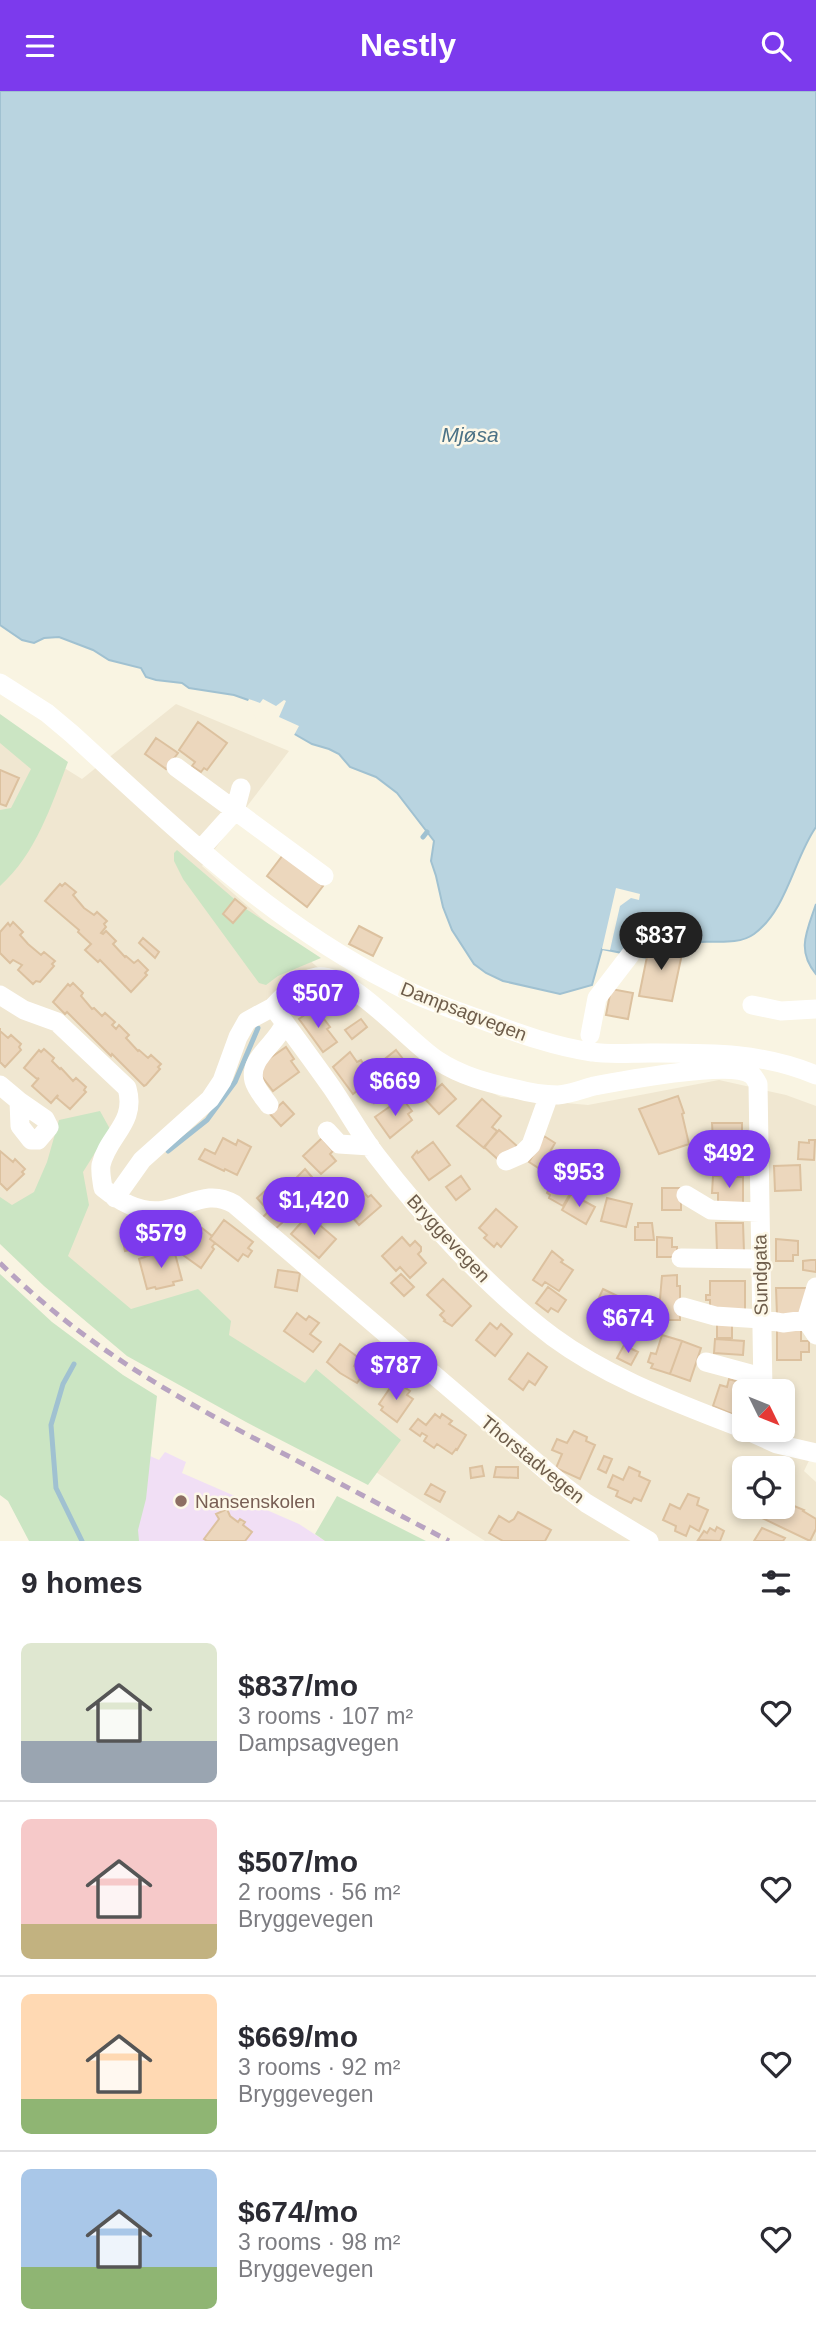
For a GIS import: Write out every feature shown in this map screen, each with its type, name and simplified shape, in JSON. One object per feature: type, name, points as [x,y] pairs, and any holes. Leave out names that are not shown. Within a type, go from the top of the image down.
[{"type":"street","name":"Dampsagvegen","points":[[0,683],[47,713],[243,887],[286,918],[391,983],[441,1006],[552,1043],[744,1055],[788,1063],[816,1075]]},
{"type":"street","points":[[176,767],[324,876]]},
{"type":"street","points":[[200,850],[235,811],[241,788]]},
{"type":"street","points":[[0,995],[24,1010],[57,1022],[127,1089],[130,1100],[126,1121],[101,1165],[103,1188],[115,1198],[142,1160],[210,1099],[222,1081],[238,1037],[247,1021],[273,1007],[299,984],[329,977],[362,997],[415,1045],[456,1072],[488,1083],[550,1095],[577,1092],[591,1087],[597,998],[630,955]]},
{"type":"street","points":[[752,1005],[780,1011],[816,1009]]},
{"type":"street","name":"Bryggevegen","points":[[273,1007],[370,1146],[425,1216],[495,1287],[553,1337],[595,1364],[652,1392],[732,1423]]},
{"type":"street","points":[[269,1105],[254,1083],[253,1072],[257,1059],[281,1034],[285,1023]]},
{"type":"street","name":"Sundgata","points":[[591,1087],[704,1070],[742,1072],[752,1075],[758,1084],[762,1379]]},
{"type":"street","points":[[0,1085],[19,1101]]},
{"type":"street","points":[[506,1161],[522,1154],[531,1145],[550,1095]]},
{"type":"street","points":[[327,1131],[340,1144],[370,1146]]},
{"type":"street","points":[[686,1195],[711,1210],[759,1212]]},
{"type":"street","name":"Thorstadvegen","points":[[115,1198],[134,1208],[162,1211],[199,1199],[224,1198],[234,1204],[564,1486],[586,1503],[649,1541]]},
{"type":"street","points":[[681,1258],[760,1259]]},
{"type":"street","points":[[683,1307],[715,1317],[761,1319],[811,1327],[816,1287]]},
{"type":"street","points":[[706,1362],[749,1379]]},
{"type":"street","name":"Bryggevegen","points":[[773,1442],[816,1453]]},
{"type":"shaded area","points":[[176,704],[289,751],[202,866],[434,1066],[501,1097],[588,1105],[719,1080],[786,1095],[816,1106],[816,1446],[804,1471],[816,1482],[816,1541],[485,1541],[287,1416],[0,1221],[0,728],[82,779]]},
{"type":"shaded area","name":"Nansenskolen","points":[[165,1452],[186,1462],[182,1473],[299,1524],[325,1541],[107,1541],[121,1478],[150,1456],[159,1460]]},
{"type":"green space","points":[[0,714],[68,762],[49,812],[33,844],[13,873],[0,886],[0,810],[11,808],[31,769],[0,743]]},
{"type":"green space","points":[[177,850],[246,909],[321,958],[278,976],[266,985],[259,983],[183,879],[174,861],[174,853]]},
{"type":"green space","points":[[100,1111],[110,1129],[83,1172],[89,1205],[68,1256],[131,1309],[198,1289],[231,1321],[229,1335],[305,1383],[316,1369],[401,1440],[368,1485],[127,1356],[44,1286],[0,1244],[0,1197],[12,1205],[34,1192],[47,1162],[59,1120]]},
{"type":"green space","points":[[0,1274],[52,1322],[123,1375],[157,1396],[146,1499],[138,1530],[139,1541],[29,1541],[8,1501],[0,1495]]},
{"type":"green space","points":[[337,1496],[426,1541],[325,1541],[315,1534]]},
{"type":"water","name":"Mjøsa","points":[[0,91],[816,91],[816,827],[775,912],[754,934],[735,941],[695,942],[682,948],[651,942],[647,958],[602,949],[592,985],[560,994],[503,981],[474,964],[452,930],[431,861],[434,841],[397,793],[376,777],[350,767],[339,754],[312,744],[291,732],[251,701],[234,695],[189,688],[182,683],[146,677],[141,668],[109,660],[93,650],[59,637],[44,638],[34,643],[22,640],[0,625]]},
{"type":"water","points":[[816,904],[816,974],[806,957],[805,940]]},
{"type":"pier","points":[[249,699],[260,703],[263,699],[276,706],[286,701],[279,717],[299,726],[293,737],[256,719],[247,703]]},
{"type":"pier","points":[[616,888],[640,894],[639,900],[631,898],[620,906],[610,950],[602,949]]},
{"type":"building","points":[[198,722],[227,743],[207,770],[204,768],[201,772],[192,766],[195,762],[179,750]]},
{"type":"building","points":[[156,738],[178,753],[166,769],[145,754]]},
{"type":"building","points":[[0,770],[19,778],[6,806],[0,804]]},
{"type":"building","points":[[283,855],[323,886],[307,907],[267,876]]},
{"type":"building","points":[[65,883],[76,892],[73,895],[84,908],[94,915],[97,912],[107,921],[101,933],[106,931],[116,941],[113,944],[125,957],[134,963],[138,960],[148,970],[145,973],[147,975],[131,992],[100,960],[98,962],[85,950],[91,944],[79,930],[45,901],[60,884],[62,886]]},
{"type":"building","points":[[235,899],[246,908],[233,923],[223,914]]},
{"type":"building","points":[[13,922],[23,932],[20,935],[28,944],[41,955],[44,952],[55,961],[40,982],[33,984],[18,970],[22,965],[13,960],[10,963],[0,953],[0,932],[8,923],[10,926]]},
{"type":"building","points":[[359,926],[382,938],[373,956],[349,944]]},
{"type":"building","points":[[143,938],[159,952],[155,958],[139,943]]},
{"type":"building","points":[[650,942],[683,949],[672,1001],[639,996]]},
{"type":"building","points":[[73,983],[83,993],[81,996],[92,1009],[102,1016],[105,1013],[115,1022],[112,1025],[116,1029],[119,1025],[129,1035],[126,1038],[138,1051],[148,1058],[151,1055],[161,1064],[146,1085],[53,1002],[68,984],[70,986]]},
{"type":"building","points":[[611,989],[633,993],[628,1019],[606,1015]]},
{"type":"building","points":[[313,1009],[330,1027],[327,1029],[337,1042],[323,1052],[299,1019]]},
{"type":"building","points":[[361,1019],[367,1027],[352,1039],[345,1030]]},
{"type":"building","points":[[0,1031],[8,1038],[11,1035],[21,1044],[21,1050],[5,1067],[0,1062]]},
{"type":"building","points":[[286,1047],[299,1072],[273,1091],[259,1073],[260,1065]]},
{"type":"building","points":[[44,1049],[54,1058],[52,1061],[73,1081],[76,1078],[86,1087],[86,1092],[70,1109],[57,1098],[58,1095],[51,1103],[32,1086],[39,1078],[24,1068],[39,1050],[41,1052]]},
{"type":"building","points":[[396,1050],[407,1064],[392,1076],[381,1062]]},
{"type":"building","points":[[350,1052],[357,1062],[361,1060],[372,1079],[353,1094],[333,1067]]},
{"type":"building","points":[[381,1082],[388,1093],[374,1103],[366,1092]]},
{"type":"building","points":[[442,1084],[456,1099],[439,1114],[425,1099]]},
{"type":"building","points":[[678,1096],[689,1144],[659,1154],[639,1109]]},
{"type":"building","points":[[402,1098],[412,1111],[408,1114],[412,1120],[390,1138],[375,1117]]},
{"type":"building","points":[[482,1099],[501,1116],[492,1127],[497,1131],[484,1148],[457,1126]]},
{"type":"building","points":[[283,1102],[294,1114],[281,1126],[270,1114]]},
{"type":"building","points":[[712,1123],[742,1123],[742,1161],[714,1160]]},
{"type":"building","points":[[499,1130],[517,1146],[502,1163],[484,1147]]},
{"type":"building","points":[[544,1136],[555,1143],[540,1169],[529,1162]]},
{"type":"building","points":[[223,1138],[236,1145],[238,1140],[251,1147],[237,1175],[199,1159],[205,1149],[215,1154]]},
{"type":"building","points":[[322,1138],[333,1151],[330,1154],[336,1161],[321,1174],[303,1156]]},
{"type":"building","points":[[809,1140],[815,1140],[814,1160],[798,1159],[799,1142],[809,1143]]},
{"type":"building","points":[[433,1142],[450,1165],[429,1180],[412,1157]]},
{"type":"building","points":[[0,1151],[13,1162],[15,1159],[25,1169],[22,1172],[24,1174],[7,1190],[0,1183]]},
{"type":"building","points":[[566,1159],[578,1166],[573,1175],[579,1178],[563,1206],[549,1198],[547,1193],[550,1187],[543,1183],[554,1164],[561,1168]]},
{"type":"building","points":[[800,1165],[801,1190],[775,1191],[774,1166]]},
{"type":"building","points":[[305,1169],[317,1183],[308,1191],[297,1177]]},
{"type":"building","points":[[461,1176],[470,1189],[456,1200],[446,1187]]},
{"type":"building","points":[[713,1176],[743,1177],[743,1204],[718,1205],[718,1193],[712,1193]]},
{"type":"building","points":[[353,1181],[381,1206],[359,1225],[334,1196]]},
{"type":"building","points":[[275,1182],[291,1200],[273,1216],[257,1198]]},
{"type":"building","points":[[662,1188],[681,1188],[681,1210],[662,1210]]},
{"type":"building","points":[[571,1194],[595,1207],[586,1224],[562,1210]]},
{"type":"building","points":[[296,1196],[306,1211],[296,1220],[284,1207]]},
{"type":"building","points":[[607,1198],[632,1204],[626,1227],[601,1221]]},
{"type":"building","points":[[496,1209],[517,1227],[501,1247],[497,1243],[494,1247],[484,1238],[487,1235],[479,1228]]},
{"type":"building","points":[[268,1212],[273,1217],[277,1213],[284,1221],[272,1232],[261,1219]]},
{"type":"building","points":[[308,1215],[336,1239],[319,1258],[291,1234]]},
{"type":"building","points":[[224,1220],[253,1242],[248,1248],[252,1251],[248,1257],[243,1254],[238,1261],[210,1239]]},
{"type":"building","points":[[638,1223],[652,1223],[654,1240],[635,1240],[635,1227],[638,1227]]},
{"type":"building","points":[[716,1223],[743,1223],[744,1252],[717,1252]]},
{"type":"building","points":[[202,1228],[212,1236],[210,1239],[215,1243],[201,1268],[183,1255],[187,1249],[184,1247],[195,1231],[198,1234]]},
{"type":"building","points":[[134,1234],[138,1248],[125,1251],[122,1237]]},
{"type":"building","points":[[402,1237],[410,1246],[415,1241],[421,1247],[418,1254],[426,1263],[410,1278],[400,1267],[396,1271],[382,1256]]},
{"type":"building","points":[[657,1237],[672,1238],[672,1247],[677,1247],[677,1257],[657,1257]]},
{"type":"building","points":[[776,1239],[798,1241],[798,1255],[793,1255],[793,1261],[776,1261]]},
{"type":"building","points":[[165,1250],[174,1250],[182,1280],[173,1282],[174,1285],[147,1289],[139,1259]]},
{"type":"building","points":[[552,1251],[563,1260],[561,1262],[573,1270],[559,1291],[545,1282],[542,1286],[533,1280]]},
{"type":"building","points":[[816,1260],[816,1272],[803,1270],[803,1261]]},
{"type":"building","points":[[278,1270],[300,1273],[297,1291],[275,1287]]},
{"type":"building","points":[[401,1274],[414,1287],[404,1296],[391,1283]]},
{"type":"building","points":[[677,1275],[677,1286],[680,1286],[680,1320],[655,1320],[655,1299],[660,1299],[662,1276]]},
{"type":"building","points":[[443,1279],[471,1306],[452,1326],[440,1315],[444,1311],[427,1295]]},
{"type":"building","points":[[710,1281],[745,1281],[745,1314],[710,1310],[710,1300],[706,1300],[706,1295],[710,1295]]},
{"type":"building","points":[[548,1287],[566,1300],[558,1312],[551,1308],[548,1312],[536,1303]]},
{"type":"building","points":[[776,1288],[807,1288],[803,1314],[777,1315]]},
{"type":"building","points":[[603,1289],[632,1303],[634,1298],[649,1305],[636,1333],[597,1319],[599,1315],[592,1312]]},
{"type":"building","points":[[297,1313],[306,1320],[309,1316],[319,1323],[310,1334],[321,1342],[313,1352],[284,1331]]},
{"type":"building","points":[[717,1322],[732,1322],[732,1338],[717,1338]]},
{"type":"building","points":[[490,1323],[497,1329],[501,1324],[512,1334],[495,1356],[476,1340]]},
{"type":"building","points":[[777,1329],[801,1329],[801,1341],[809,1341],[809,1352],[801,1352],[801,1360],[777,1360]]},
{"type":"building","points":[[662,1335],[682,1341],[670,1374],[651,1368],[653,1364],[648,1362],[651,1353],[656,1354]]},
{"type":"building","points":[[715,1339],[744,1341],[743,1355],[714,1353]]},
{"type":"building","points":[[682,1341],[701,1348],[690,1381],[670,1374]]},
{"type":"building","points":[[340,1344],[359,1358],[354,1366],[364,1373],[357,1383],[327,1362]]},
{"type":"building","points":[[624,1345],[638,1352],[631,1365],[617,1358]]},
{"type":"building","points":[[528,1353],[547,1367],[535,1385],[529,1381],[523,1390],[509,1379]]},
{"type":"building","points":[[729,1379],[732,1380],[732,1414],[713,1406],[720,1385],[727,1387]]},
{"type":"building","points":[[392,1385],[399,1389],[401,1385],[410,1391],[407,1395],[413,1399],[397,1422],[381,1410],[383,1407],[379,1404]]},
{"type":"building","points":[[435,1414],[440,1418],[442,1414],[452,1421],[449,1424],[466,1435],[452,1454],[437,1444],[434,1448],[424,1441],[427,1436],[422,1433],[420,1436],[410,1429],[418,1419],[426,1425]]},
{"type":"building","points":[[574,1431],[587,1437],[586,1441],[595,1445],[580,1479],[556,1468],[562,1454],[552,1450],[557,1439],[567,1443]]},
{"type":"building","points":[[604,1456],[612,1459],[606,1473],[598,1469]]},
{"type":"building","points":[[482,1466],[484,1476],[471,1478],[470,1468]]},
{"type":"building","points":[[496,1467],[518,1467],[518,1478],[494,1477]]},
{"type":"building","points":[[629,1467],[650,1481],[641,1501],[634,1498],[631,1503],[616,1496],[618,1491],[608,1487],[613,1475],[623,1480]]},
{"type":"building","points":[[431,1484],[445,1492],[440,1502],[425,1494]]},
{"type":"building","points":[[688,1494],[699,1498],[697,1505],[708,1510],[699,1531],[690,1526],[686,1536],[675,1531],[676,1526],[663,1520],[670,1504],[680,1509]]},
{"type":"building","points":[[795,1506],[804,1510],[816,1519],[816,1529],[810,1541],[764,1519],[795,1519]]},
{"type":"building","points":[[227,1509],[230,1516],[238,1522],[240,1519],[245,1522],[243,1525],[252,1532],[245,1541],[204,1539],[219,1519],[216,1514]]},
{"type":"building","points":[[518,1512],[551,1530],[545,1541],[503,1541],[489,1533],[499,1516],[509,1522]]},
{"type":"building","points":[[717,1527],[724,1531],[720,1541],[698,1540],[704,1531],[707,1533],[710,1528],[715,1531]]},
{"type":"building","points":[[762,1528],[785,1538],[783,1541],[754,1541]]},
{"type":"waterway","points":[[423,837],[427,832]]},
{"type":"waterway","points":[[168,1151],[207,1120],[235,1082],[258,1028]]},
{"type":"waterway","points":[[74,1364],[63,1384],[51,1425],[56,1488],[82,1541]]},
{"type":"railway","points":[[0,1263],[67,1322],[174,1394],[449,1541]]},
{"type":"place","name":"Nansenskolen","points":[[181,1501]]}]
